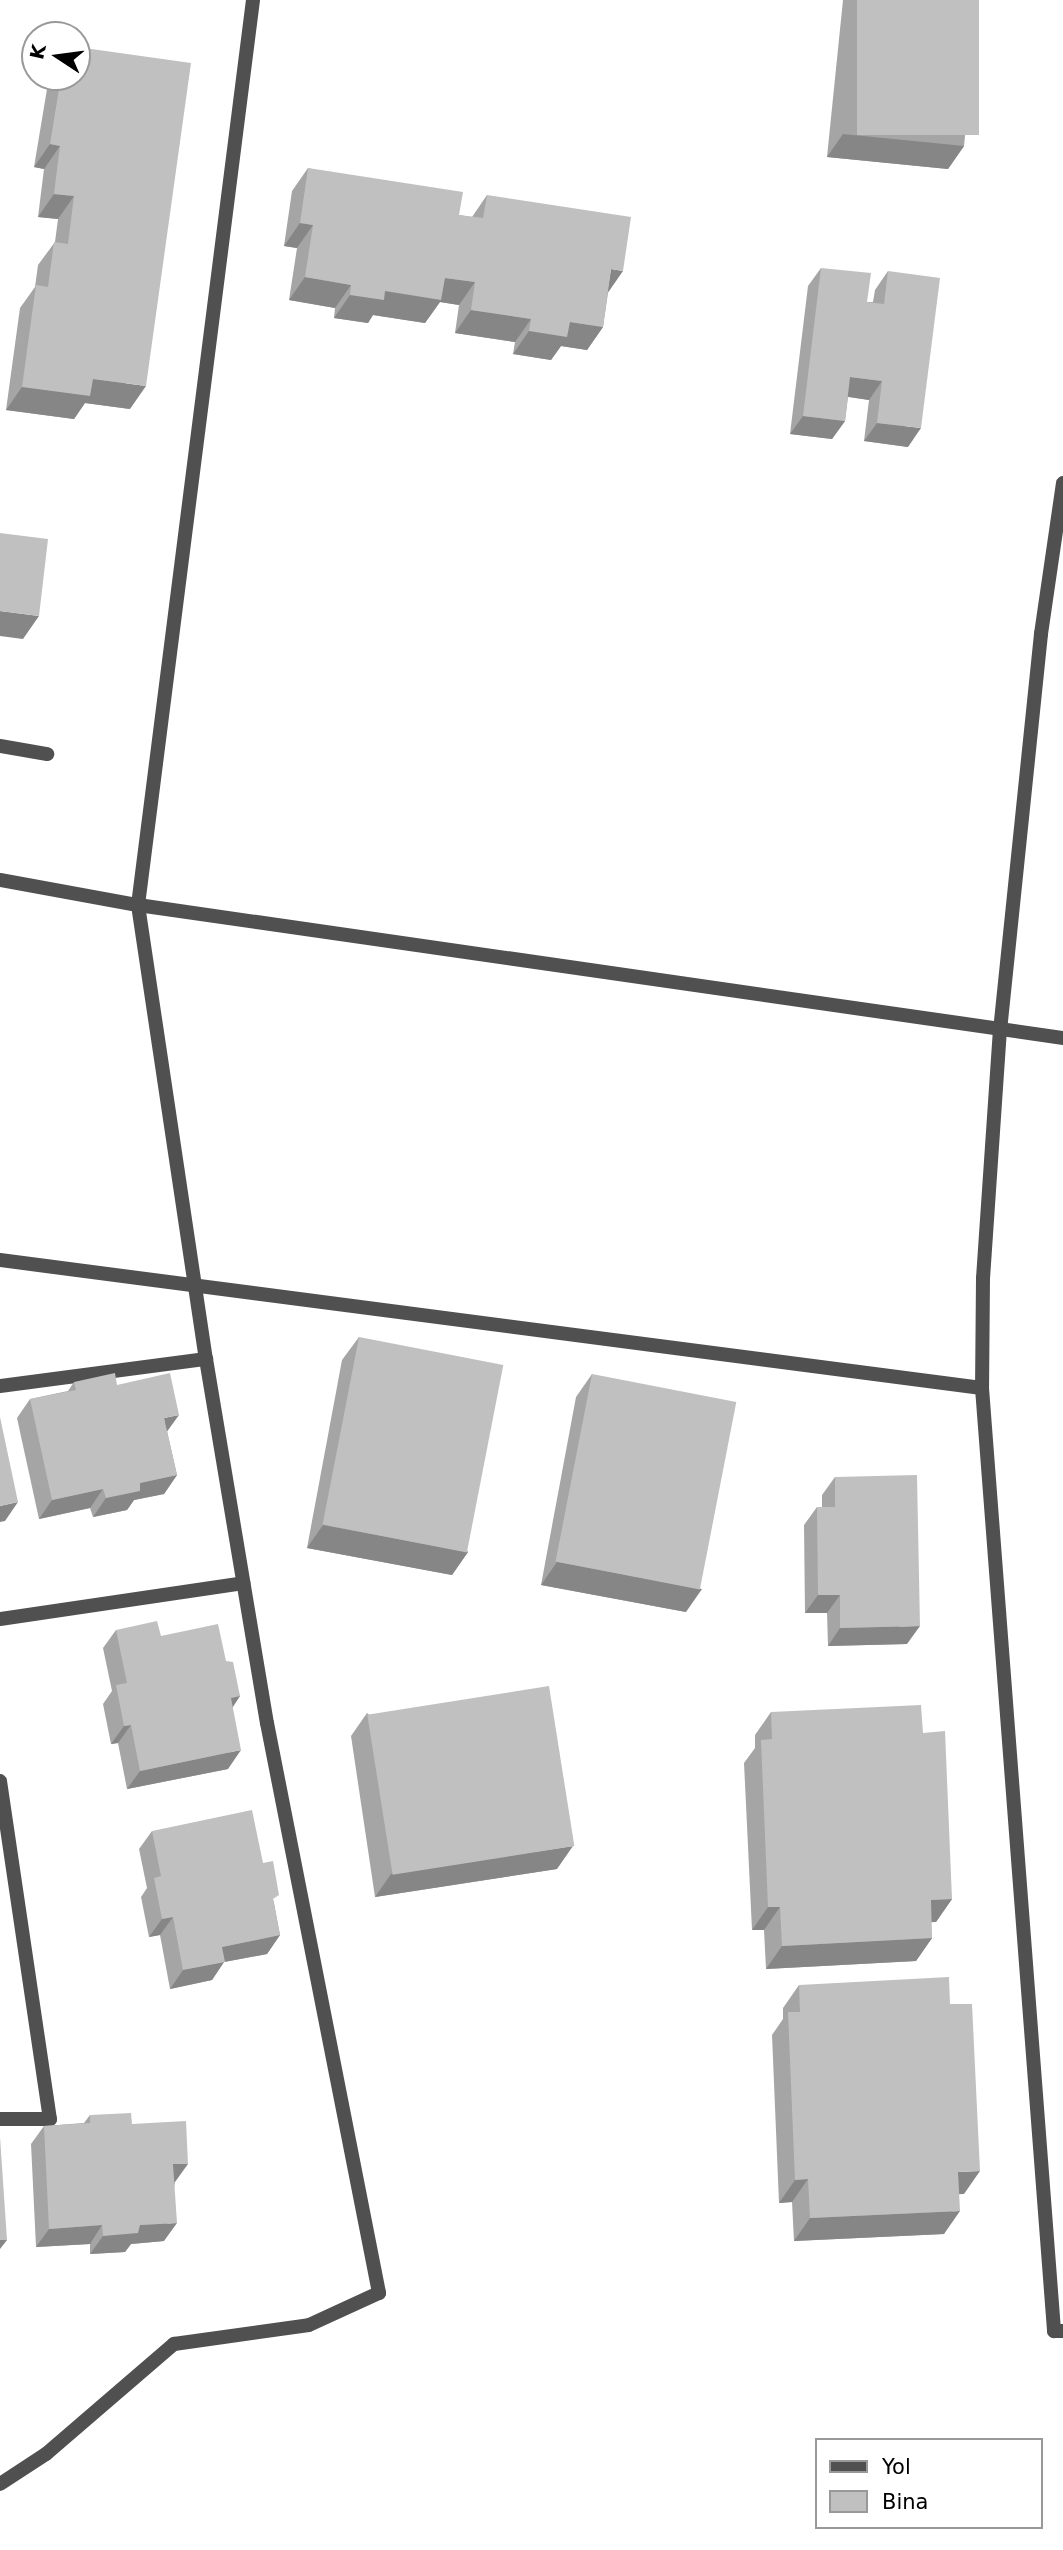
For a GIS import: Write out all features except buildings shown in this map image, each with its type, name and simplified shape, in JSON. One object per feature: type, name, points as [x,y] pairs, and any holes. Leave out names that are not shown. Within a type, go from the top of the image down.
[{"type":"street","points":[[0,2484],[46,2454],[174,2344],[309,2325],[379,2293],[243,1583],[206,1359],[138,905],[253,0]]},
{"type":"street","points":[[1063,483],[1041,634],[1000,1029],[983,1278],[982,1388],[1054,2331],[1063,2331]]},
{"type":"street","points":[[0,746],[47,754]]},
{"type":"street","points":[[0,880],[138,905],[1063,1038]]},
{"type":"street","points":[[0,1261],[982,1388]]},
{"type":"street","points":[[0,1386],[206,1359]]},
{"type":"street","points":[[0,1619],[243,1583]]},
{"type":"street","points":[[0,1781],[6,1867],[50,2119],[0,2119]]}]
